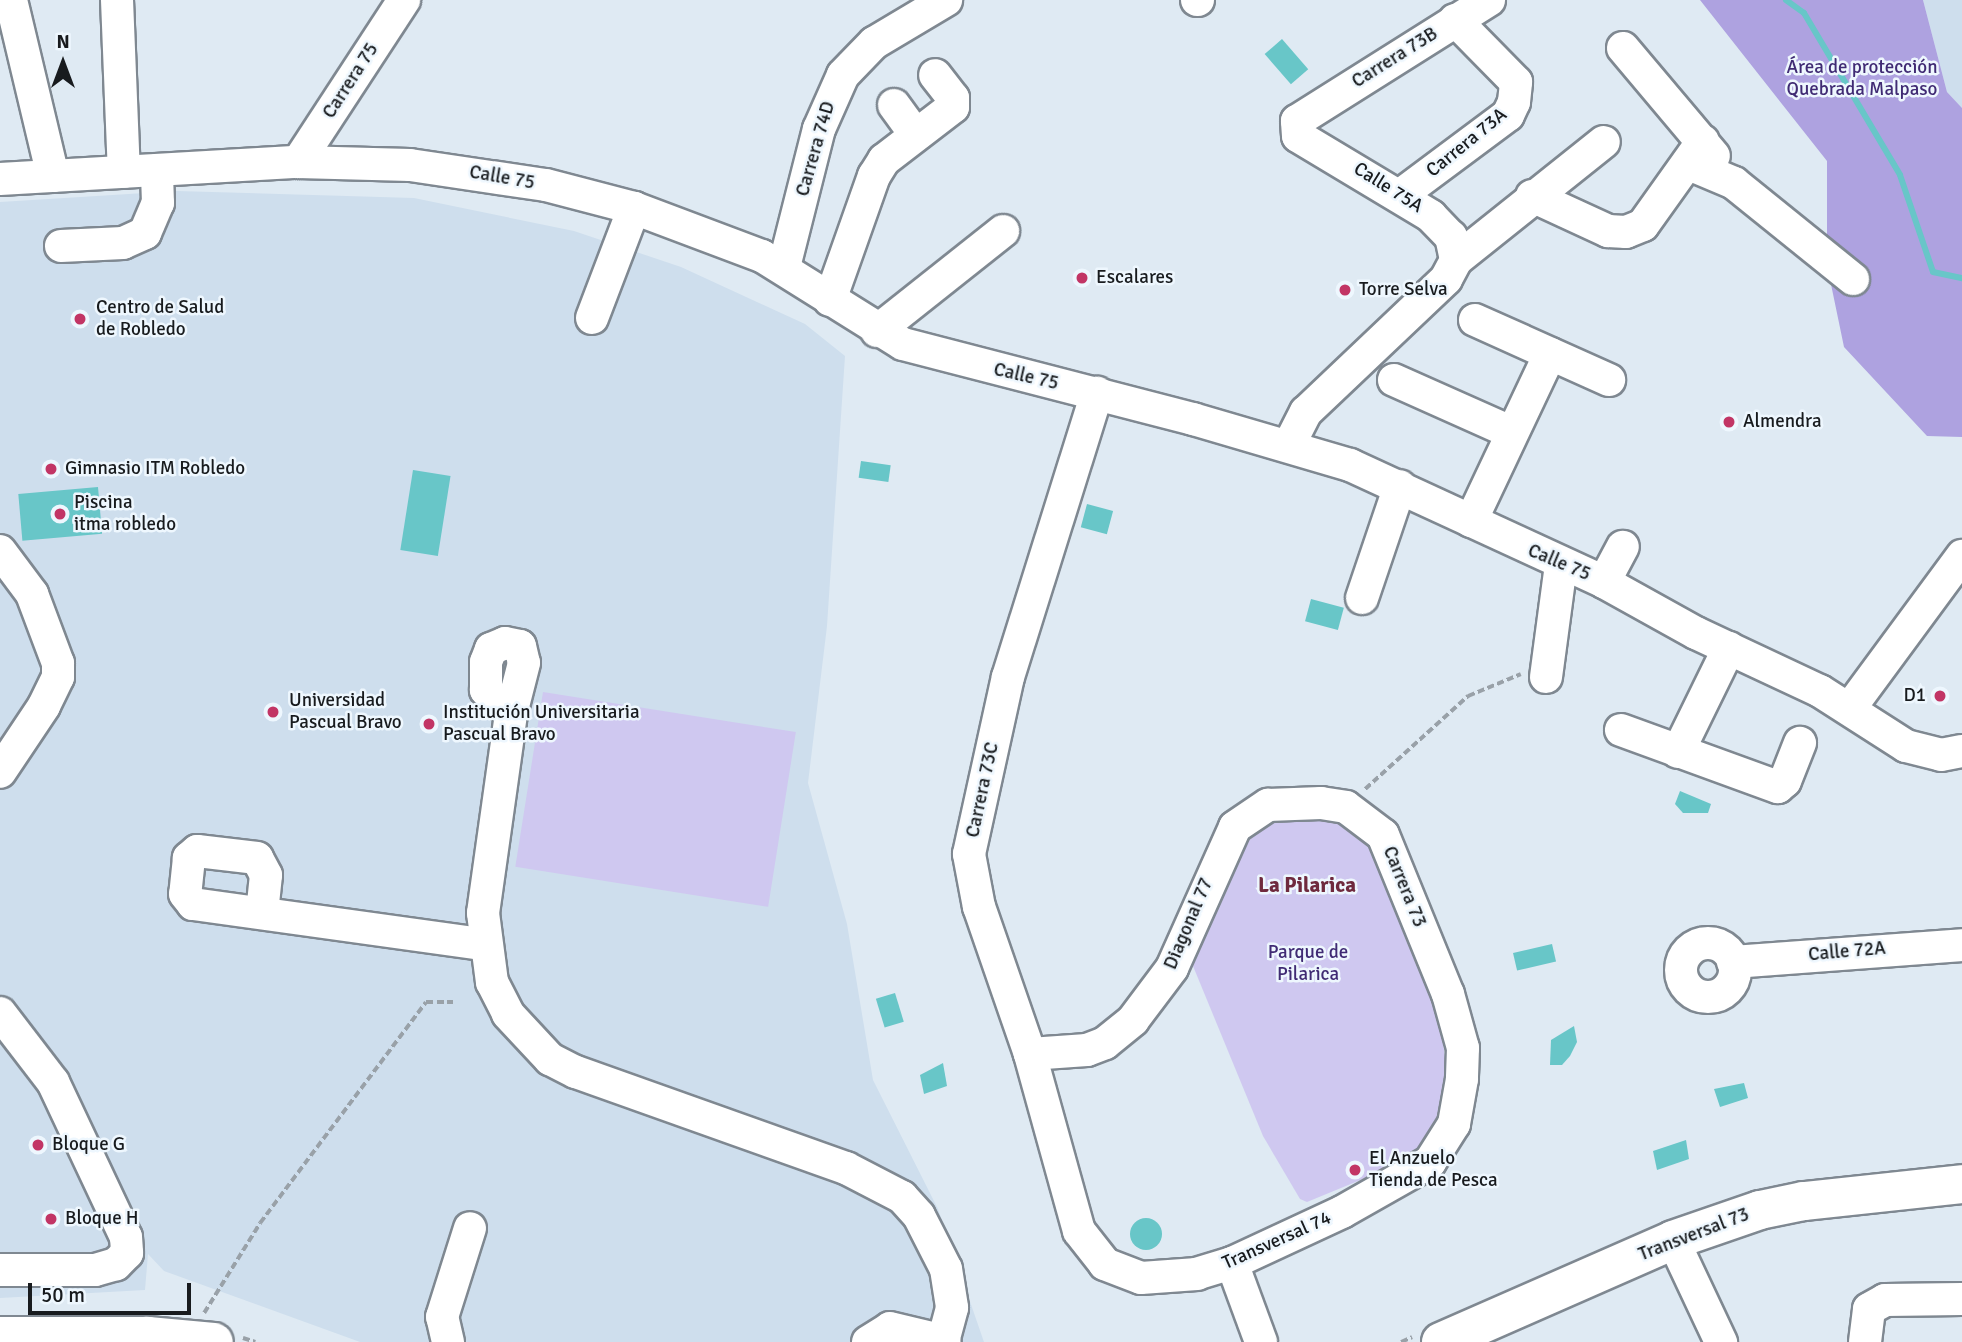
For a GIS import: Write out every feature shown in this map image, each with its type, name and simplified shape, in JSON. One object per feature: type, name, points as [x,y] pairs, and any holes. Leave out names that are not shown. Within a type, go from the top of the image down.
[{"type":"main road","name":"Transversal 73","points":[[1441,1342],[1673,1240],[1760,1210],[1804,1201],[1962,1184]]},
{"type":"main road","points":[[0,1336],[192,1335]]},
{"type":"street","points":[[11,0],[52,176]]},
{"type":"street","points":[[117,0],[124,172]]},
{"type":"street","name":"Carrera 75","points":[[298,162],[404,0]]},
{"type":"street","name":"Carrera 74D","points":[[784,267],[819,130],[843,75],[874,43],[946,0]]},
{"type":"street","name":"Carrera 73B","points":[[1302,117],[1489,0]]},
{"type":"street","name":"Carrera 73A","points":[[1402,194],[1508,115],[1516,82],[1455,20]]},
{"type":"street","points":[[1623,48],[1696,153],[1853,279]]},
{"type":"street","points":[[830,300],[874,176],[884,160],[953,107],[953,98],[935,75]]},
{"type":"street","points":[[894,105],[916,135]]},
{"type":"street","name":"Calle 75A","points":[[1302,117],[1297,121],[1298,136],[1402,194],[1451,237],[1451,269]]},
{"type":"street","points":[[1289,445],[1306,412],[1451,269],[1532,197],[1604,142]]},
{"type":"street","points":[[1532,197],[1608,231],[1626,232],[1643,225],[1696,153]]},
{"type":"street","name":"Calle 75","points":[[0,179],[298,162],[455,170],[547,185],[634,208],[725,240],[784,267],[877,331],[929,353],[1097,393],[1289,445],[1400,486],[1561,565],[1604,582],[1850,708],[1906,746],[1926,754],[1962,751]]},
{"type":"street","points":[[61,246],[123,243],[145,233],[158,203],[158,170]]},
{"type":"street","points":[[592,318],[634,208]]},
{"type":"street","points":[[877,331],[1003,231]]},
{"type":"street","points":[[1475,320],[1609,380]]},
{"type":"street","points":[[1471,521],[1550,354]]},
{"type":"street","points":[[1394,380],[1511,432]]},
{"type":"street","name":"Carrera 73C","points":[[1097,393],[1008,677],[969,854],[979,907],[1030,1054],[1079,1231],[1105,1264],[1141,1278]]},
{"type":"street","points":[[1362,598],[1400,486]]},
{"type":"street","points":[[1604,582],[1623,547]]},
{"type":"street","points":[[0,551],[32,594],[58,663],[58,677],[44,706],[0,772]]},
{"type":"street","points":[[1850,708],[1962,556]]},
{"type":"street","points":[[1546,677],[1553,643],[1561,565]]},
{"type":"street","points":[[1678,752],[1729,648]]},
{"type":"street","points":[[511,713],[488,870],[483,944],[492,982],[508,1014],[550,1059],[644,1098],[846,1168],[902,1197],[919,1216],[946,1269],[952,1308],[944,1342],[890,1328],[868,1342]]},
{"type":"street","points":[[1621,730],[1778,787],[1785,781],[1800,743]]},
{"type":"street","name":"Diagonal 77","points":[[1030,1054],[1087,1050],[1105,1043],[1149,1004],[1172,968],[1227,839],[1244,817],[1268,805],[1284,803],[1346,807]]},
{"type":"street","name":"Carrera 73","points":[[1346,807],[1383,835],[1395,858],[1448,994],[1463,1048],[1460,1098],[1447,1139],[1430,1162],[1405,1179]]},
{"type":"street","points":[[262,913],[483,944]]},
{"type":"street","name":"Calle 72A","points":[[1733,962],[1962,945]]},
{"type":"street","points":[[0,1013],[53,1082],[126,1237],[127,1253],[116,1264],[96,1270],[0,1270]]},
{"type":"street","name":"Transversal 74","points":[[1141,1278],[1197,1274],[1232,1263],[1405,1179]]},
{"type":"street","points":[[448,1342],[442,1317],[470,1228]]},
{"type":"street","points":[[1673,1240],[1721,1342]]},
{"type":"street","points":[[1232,1263],[1261,1342]]},
{"type":"street","points":[[1865,1342],[1869,1309],[1885,1300],[1962,1299]]},
{"type":"path","points":[[1346,807],[1468,696],[1529,671],[1553,643]]},
{"type":"path","points":[[192,1335],[211,1297],[260,1223],[426,1002],[453,1002]]},
{"type":"shaded area","points":[[1923,0],[1962,0],[1962,108],[1947,92]]},
{"type":"shaded area","name":"Institución Universitaria Pascual Bravo","points":[[177,191],[414,198],[574,231],[681,267],[805,324],[845,356],[827,626],[808,783],[847,924],[873,1080],[938,1209],[984,1342],[360,1342],[164,1271],[148,1254],[145,1290],[0,1298],[0,202]]},
{"type":"green space","name":"Área de protección Quebrada Malpaso","points":[[1700,0],[1923,0],[1947,92],[1962,108],[1962,437],[1927,436],[1844,347],[1827,265],[1827,161]]},
{"type":"green space","points":[[543,692],[796,732],[768,907],[515,867]]},
{"type":"green space","name":"Parque de Pilarica","points":[[1280,818],[1336,818],[1367,836],[1418,956],[1442,1035],[1450,1095],[1435,1135],[1409,1160],[1307,1202],[1300,1199],[1263,1136],[1193,966],[1241,845]]},
{"type":"water","points":[[1282,39],[1308,69],[1291,84],[1265,54]]},
{"type":"water","points":[[861,461],[891,465],[888,482],[859,478]]},
{"type":"water","points":[[413,470],[451,476],[438,556],[400,550]]},
{"type":"water","name":"Piscina itma robledo","points":[[98,487],[102,534],[22,541],[18,494]]},
{"type":"water","points":[[1087,504],[1113,511],[1107,534],[1081,527]]},
{"type":"water","points":[[1311,599],[1344,608],[1338,630],[1305,621]]},
{"type":"water","points":[[1680,791],[1711,804],[1708,813],[1683,813],[1675,804]]},
{"type":"water","points":[[1552,944],[1556,962],[1517,971],[1513,953]]},
{"type":"water","points":[[895,993],[904,1022],[885,1028],[876,999]]},
{"type":"water","points":[[1574,1026],[1577,1042],[1570,1056],[1562,1065],[1550,1065],[1551,1040]]},
{"type":"water","points":[[943,1063],[947,1086],[924,1094],[920,1075]]},
{"type":"water","points":[[1744,1083],[1748,1098],[1720,1107],[1714,1089]]},
{"type":"water","points":[[1686,1140],[1689,1159],[1657,1170],[1653,1151]]},
{"type":"water","points":[[1146,1218],[1157,1223],[1162,1234],[1157,1245],[1146,1250],[1135,1245],[1130,1234],[1135,1223]]},
{"type":"waterway","points":[[1786,0],[1804,13],[1900,175],[1933,272],[1962,278]]},
{"type":"place","name":"Escalares","points":[[1082,278]]},
{"type":"place","name":"Torre Selva","points":[[1345,290]]},
{"type":"place","name":"Centro de Salud de Robledo","points":[[80,319]]},
{"type":"place","name":"Almendra","points":[[1729,422]]},
{"type":"place","name":"Gimnasio ITM Robledo","points":[[51,469]]},
{"type":"place","name":"Piscina itma robledo","points":[[60,514]]},
{"type":"place","name":"D1","points":[[1940,696]]},
{"type":"place","name":"Universidad Pascual Bravo","points":[[273,712]]},
{"type":"place","name":"Institución Universitaria Pascual Bravo","points":[[429,724]]},
{"type":"place","name":"Bloque G","points":[[38,1145]]},
{"type":"place","name":"El Anzuelo Tienda de Pesca","points":[[1355,1170]]},
{"type":"place","name":"Bloque H","points":[[51,1219]]},
{"type":"district","name":"La Pilarica","points":[[1307,885]]}]
